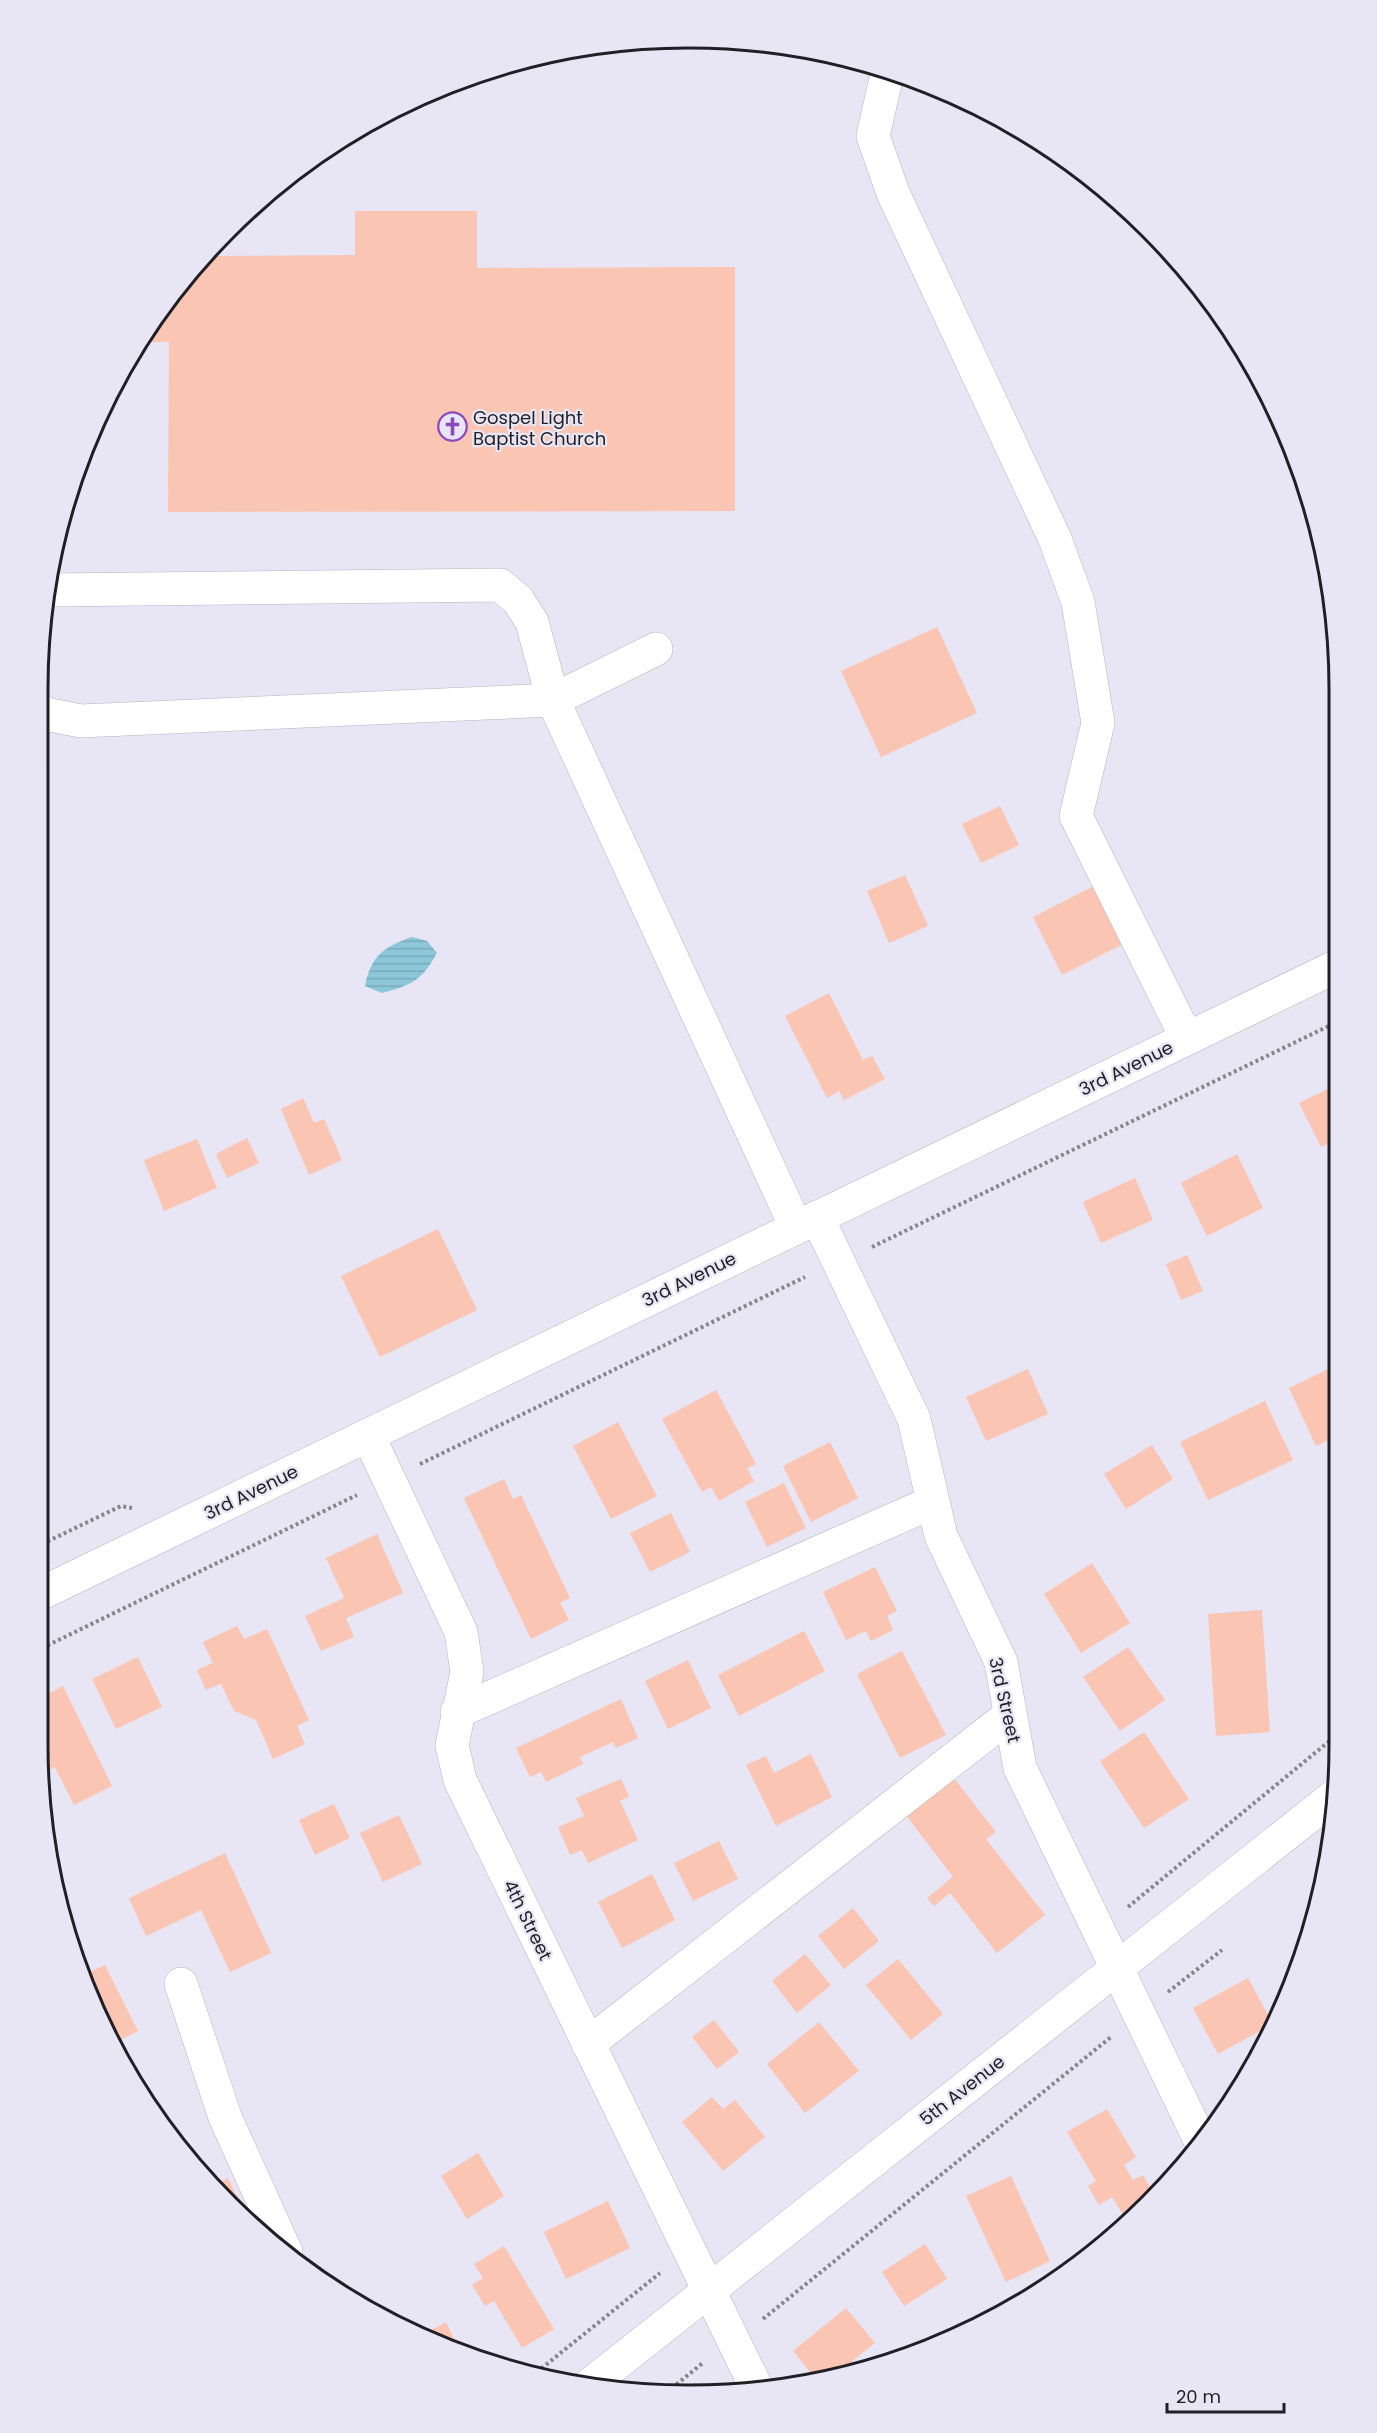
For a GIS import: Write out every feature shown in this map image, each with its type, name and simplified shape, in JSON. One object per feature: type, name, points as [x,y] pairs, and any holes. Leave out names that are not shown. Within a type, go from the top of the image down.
[{"type":"street","points":[[886,80],[873,136],[893,193],[1055,539],[1078,602],[1098,723],[1076,816],[1187,1039]]},
{"type":"street","name":"3rd Street","points":[[56,590],[500,585],[518,600],[532,622],[553,700],[806,1222],[838,1262],[914,1419],[941,1536],[1000,1662],[1020,1768],[1197,2134]]},
{"type":"street","points":[[48,715],[81,721],[553,700],[656,649]]},
{"type":"street","name":"3rd Avenue","points":[[48,1590],[1329,970]]},
{"type":"street","name":"4th Street","points":[[368,1435],[461,1632],[467,1672],[452,1745],[460,1780],[753,2382]]},
{"type":"street","points":[[457,1712],[933,1502]]},
{"type":"street","points":[[588,2044],[1010,1715]]},
{"type":"street","name":"5th Avenue","points":[[597,2379],[1326,1802]]},
{"type":"street","points":[[181,1983],[225,2117],[279,2237]]},
{"type":"path","points":[[48,1645],[1329,1026]]},
{"type":"path","points":[[1121,1912],[1329,1741]]},
{"type":"path","points":[[1162,1997],[1222,1950]]},
{"type":"path","points":[[759,2322],[1114,2035]]},
{"type":"path","points":[[542,2368],[664,2270]]},
{"type":"path","points":[[676,2385],[710,2356]]},
{"type":"water","points":[[412,937],[427,941],[437,953],[426,970],[409,984],[382,993],[365,986],[371,967],[380,954]]},
{"type":"building","name":"Gospel Light Baptist Church","points":[[355,211],[477,211],[477,268],[735,267],[735,511],[168,512],[169,342],[150,342],[180,299],[217,256],[355,255]]},
{"type":"building","points":[[937,627],[977,713],[881,757],[841,671]]},
{"type":"building","points":[[1000,806],[1019,845],[981,863],[962,824]]},
{"type":"building","points":[[905,875],[928,926],[889,943],[867,891]]},
{"type":"building","points":[[1094,886],[1123,944],[1062,975],[1033,917]]},
{"type":"building","points":[[829,993],[863,1060],[872,1056],[885,1079],[844,1100],[839,1091],[827,1098],[785,1016]]},
{"type":"building","points":[[1329,1088],[1329,1143],[1321,1147],[1299,1103]]},
{"type":"building","points":[[303,1098],[314,1123],[324,1119],[342,1160],[309,1175],[281,1109]]},
{"type":"building","points":[[247,1138],[259,1163],[227,1178],[216,1154]]},
{"type":"building","points":[[197,1139],[217,1188],[164,1211],[144,1160]]},
{"type":"building","points":[[1237,1154],[1263,1208],[1207,1236],[1181,1183]]},
{"type":"building","points":[[1135,1178],[1153,1220],[1101,1243],[1083,1202]]},
{"type":"building","points":[[438,1229],[477,1310],[380,1357],[341,1276]]},
{"type":"building","points":[[1187,1255],[1203,1291],[1181,1300],[1166,1264]]},
{"type":"building","points":[[1028,1369],[1048,1414],[986,1441],[966,1397]]},
{"type":"building","points":[[1329,1369],[1329,1440],[1316,1446],[1289,1388]]},
{"type":"building","points":[[716,1390],[756,1464],[747,1468],[754,1481],[719,1501],[711,1487],[702,1492],[662,1419]]},
{"type":"building","points":[[1265,1401],[1293,1460],[1208,1500],[1180,1442]]},
{"type":"building","points":[[618,1422],[657,1496],[611,1519],[573,1446]]},
{"type":"building","points":[[830,1442],[858,1498],[811,1522],[783,1466]]},
{"type":"building","points":[[1152,1445],[1173,1479],[1126,1509],[1104,1474]]},
{"type":"building","points":[[504,1479],[513,1499],[521,1495],[570,1598],[560,1603],[569,1620],[531,1639],[464,1498]]},
{"type":"building","points":[[784,1483],[806,1528],[767,1547],[745,1502]]},
{"type":"building","points":[[671,1513],[690,1552],[650,1572],[630,1533]]},
{"type":"building","points":[[377,1534],[403,1593],[346,1618],[354,1637],[321,1651],[305,1616],[344,1598],[326,1558]]},
{"type":"building","points":[[1092,1563],[1130,1623],[1081,1653],[1044,1594]]},
{"type":"building","points":[[875,1567],[897,1611],[887,1616],[893,1630],[871,1641],[866,1631],[846,1640],[823,1592]]},
{"type":"building","points":[[1262,1610],[1270,1732],[1216,1736],[1208,1614]]},
{"type":"building","points":[[237,1626],[244,1639],[267,1629],[309,1720],[297,1726],[305,1744],[273,1759],[256,1720],[234,1711],[221,1684],[206,1690],[197,1670],[213,1663],[203,1642]]},
{"type":"building","points":[[804,1631],[825,1671],[739,1716],[718,1675]]},
{"type":"building","points":[[1128,1647],[1165,1700],[1120,1731],[1083,1677]]},
{"type":"building","points":[[902,1651],[946,1735],[900,1758],[857,1674]]},
{"type":"building","points":[[138,1657],[162,1707],[116,1729],[92,1679]]},
{"type":"building","points":[[688,1660],[711,1708],[668,1729],[645,1681]]},
{"type":"building","points":[[63,1686],[112,1786],[74,1805],[55,1767],[49,1770],[48,1694]]},
{"type":"building","points":[[621,1699],[638,1738],[616,1748],[613,1742],[580,1757],[583,1764],[546,1782],[541,1772],[530,1777],[516,1748]]},
{"type":"building","points":[[1144,1732],[1189,1799],[1144,1828],[1100,1761]]},
{"type":"building","points":[[811,1754],[832,1797],[776,1826],[746,1765],[766,1756],[774,1773]]},
{"type":"building","points":[[953,1777],[996,1832],[986,1839],[1045,1915],[997,1953],[950,1893],[934,1906],[927,1898],[953,1877],[905,1814]]},
{"type":"building","points":[[621,1779],[629,1796],[620,1801],[638,1840],[588,1863],[582,1850],[570,1855],[558,1827],[584,1816],[576,1798]]},
{"type":"building","points":[[334,1804],[350,1838],[315,1855],[299,1820]]},
{"type":"building","points":[[399,1815],[422,1864],[383,1882],[360,1833]]},
{"type":"building","points":[[719,1841],[738,1879],[693,1901],[674,1863]]},
{"type":"building","points":[[225,1853],[271,1953],[230,1972],[201,1910],[146,1936],[129,1898]]},
{"type":"building","points":[[652,1874],[675,1920],[622,1948],[598,1902]]},
{"type":"building","points":[[853,1908],[879,1941],[844,1969],[818,1936]]},
{"type":"building","points":[[805,1954],[831,1985],[797,2013],[772,1981]]},
{"type":"building","points":[[898,1959],[943,2014],[911,2040],[866,1985]]},
{"type":"building","points":[[105,1965],[138,2031],[120,2040],[90,1972]]},
{"type":"building","points":[[1248,1978],[1268,2016],[1262,2030],[1218,2054],[1193,2008]]},
{"type":"building","points":[[714,2020],[739,2052],[717,2069],[692,2037]]},
{"type":"building","points":[[819,2022],[859,2071],[805,2113],[767,2064]]},
{"type":"building","points":[[712,2097],[723,2109],[735,2100],[765,2137],[723,2171],[682,2122]]},
{"type":"building","points":[[1107,2109],[1136,2157],[1124,2165],[1133,2180],[1143,2175],[1150,2188],[1123,2215],[1112,2197],[1099,2205],[1088,2186],[1096,2181],[1067,2132]]},
{"type":"building","points":[[478,2153],[504,2196],[467,2219],[441,2176]]},
{"type":"building","points":[[1011,2176],[1050,2261],[1006,2282],[966,2196]]},
{"type":"building","points":[[228,2178],[238,2199],[236,2197],[221,2181]]},
{"type":"building","points":[[608,2201],[630,2248],[566,2279],[544,2232]]},
{"type":"building","points":[[925,2244],[947,2279],[904,2306],[882,2272]]},
{"type":"building","points":[[504,2246],[554,2329],[522,2348],[494,2301],[485,2306],[472,2285],[483,2278],[474,2264]]},
{"type":"building","points":[[846,2308],[875,2343],[848,2364],[811,2373],[793,2351]]},
{"type":"building","points":[[446,2322],[455,2340],[443,2336],[430,2330]]},
{"type":"place","name":"Gospel Light Baptist Church","points":[[452,427]]}]
